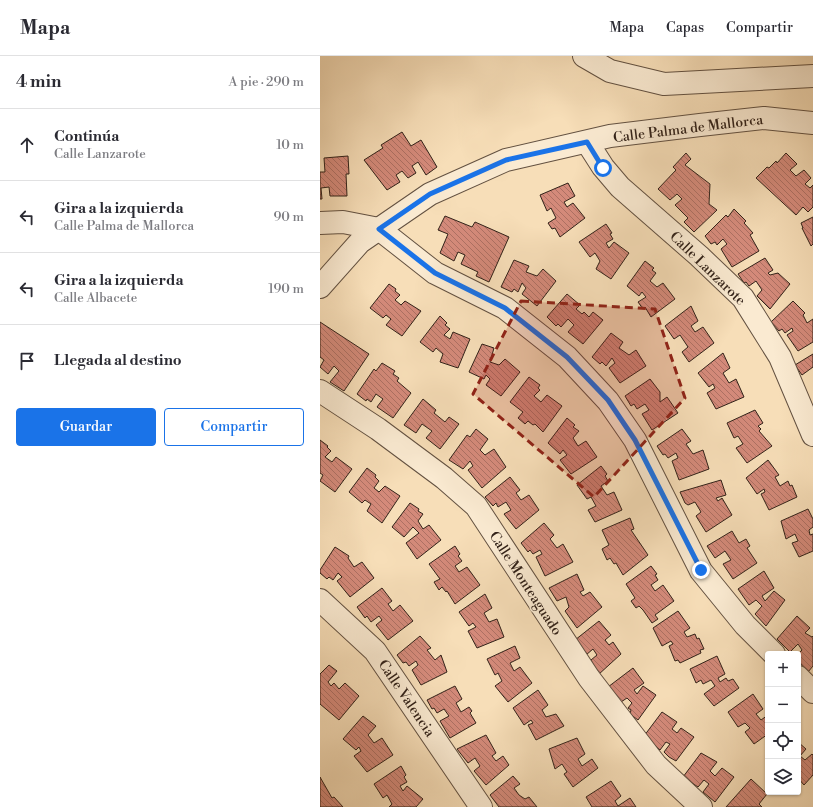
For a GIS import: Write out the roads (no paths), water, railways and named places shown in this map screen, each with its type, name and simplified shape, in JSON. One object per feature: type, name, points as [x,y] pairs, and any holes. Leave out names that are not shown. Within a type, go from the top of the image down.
[{"type":"street","points":[[584,56],[610,71],[664,84],[813,76]]},
{"type":"street","name":"Calle Palma de Mallorca","points":[[320,288],[360,242],[430,194],[506,160],[610,136],[764,118],[813,123]]},
{"type":"street","name":"Calle Lanzarote","points":[[587,142],[603,168],[620,187],[699,256],[743,298],[780,357],[813,436]]},
{"type":"street","points":[[320,223],[343,222],[379,229],[435,273],[505,308],[567,357],[602,395],[635,440],[701,570],[745,626],[771,651]]},
{"type":"street","name":"Calle Monteaguado","points":[[320,391],[390,438],[444,478],[476,506],[589,678],[656,765],[701,807]]},
{"type":"street","name":"Calle Valencia","points":[[320,600],[375,651],[481,807]]},
{"type":"street","points":[[801,680],[813,692]]}]
